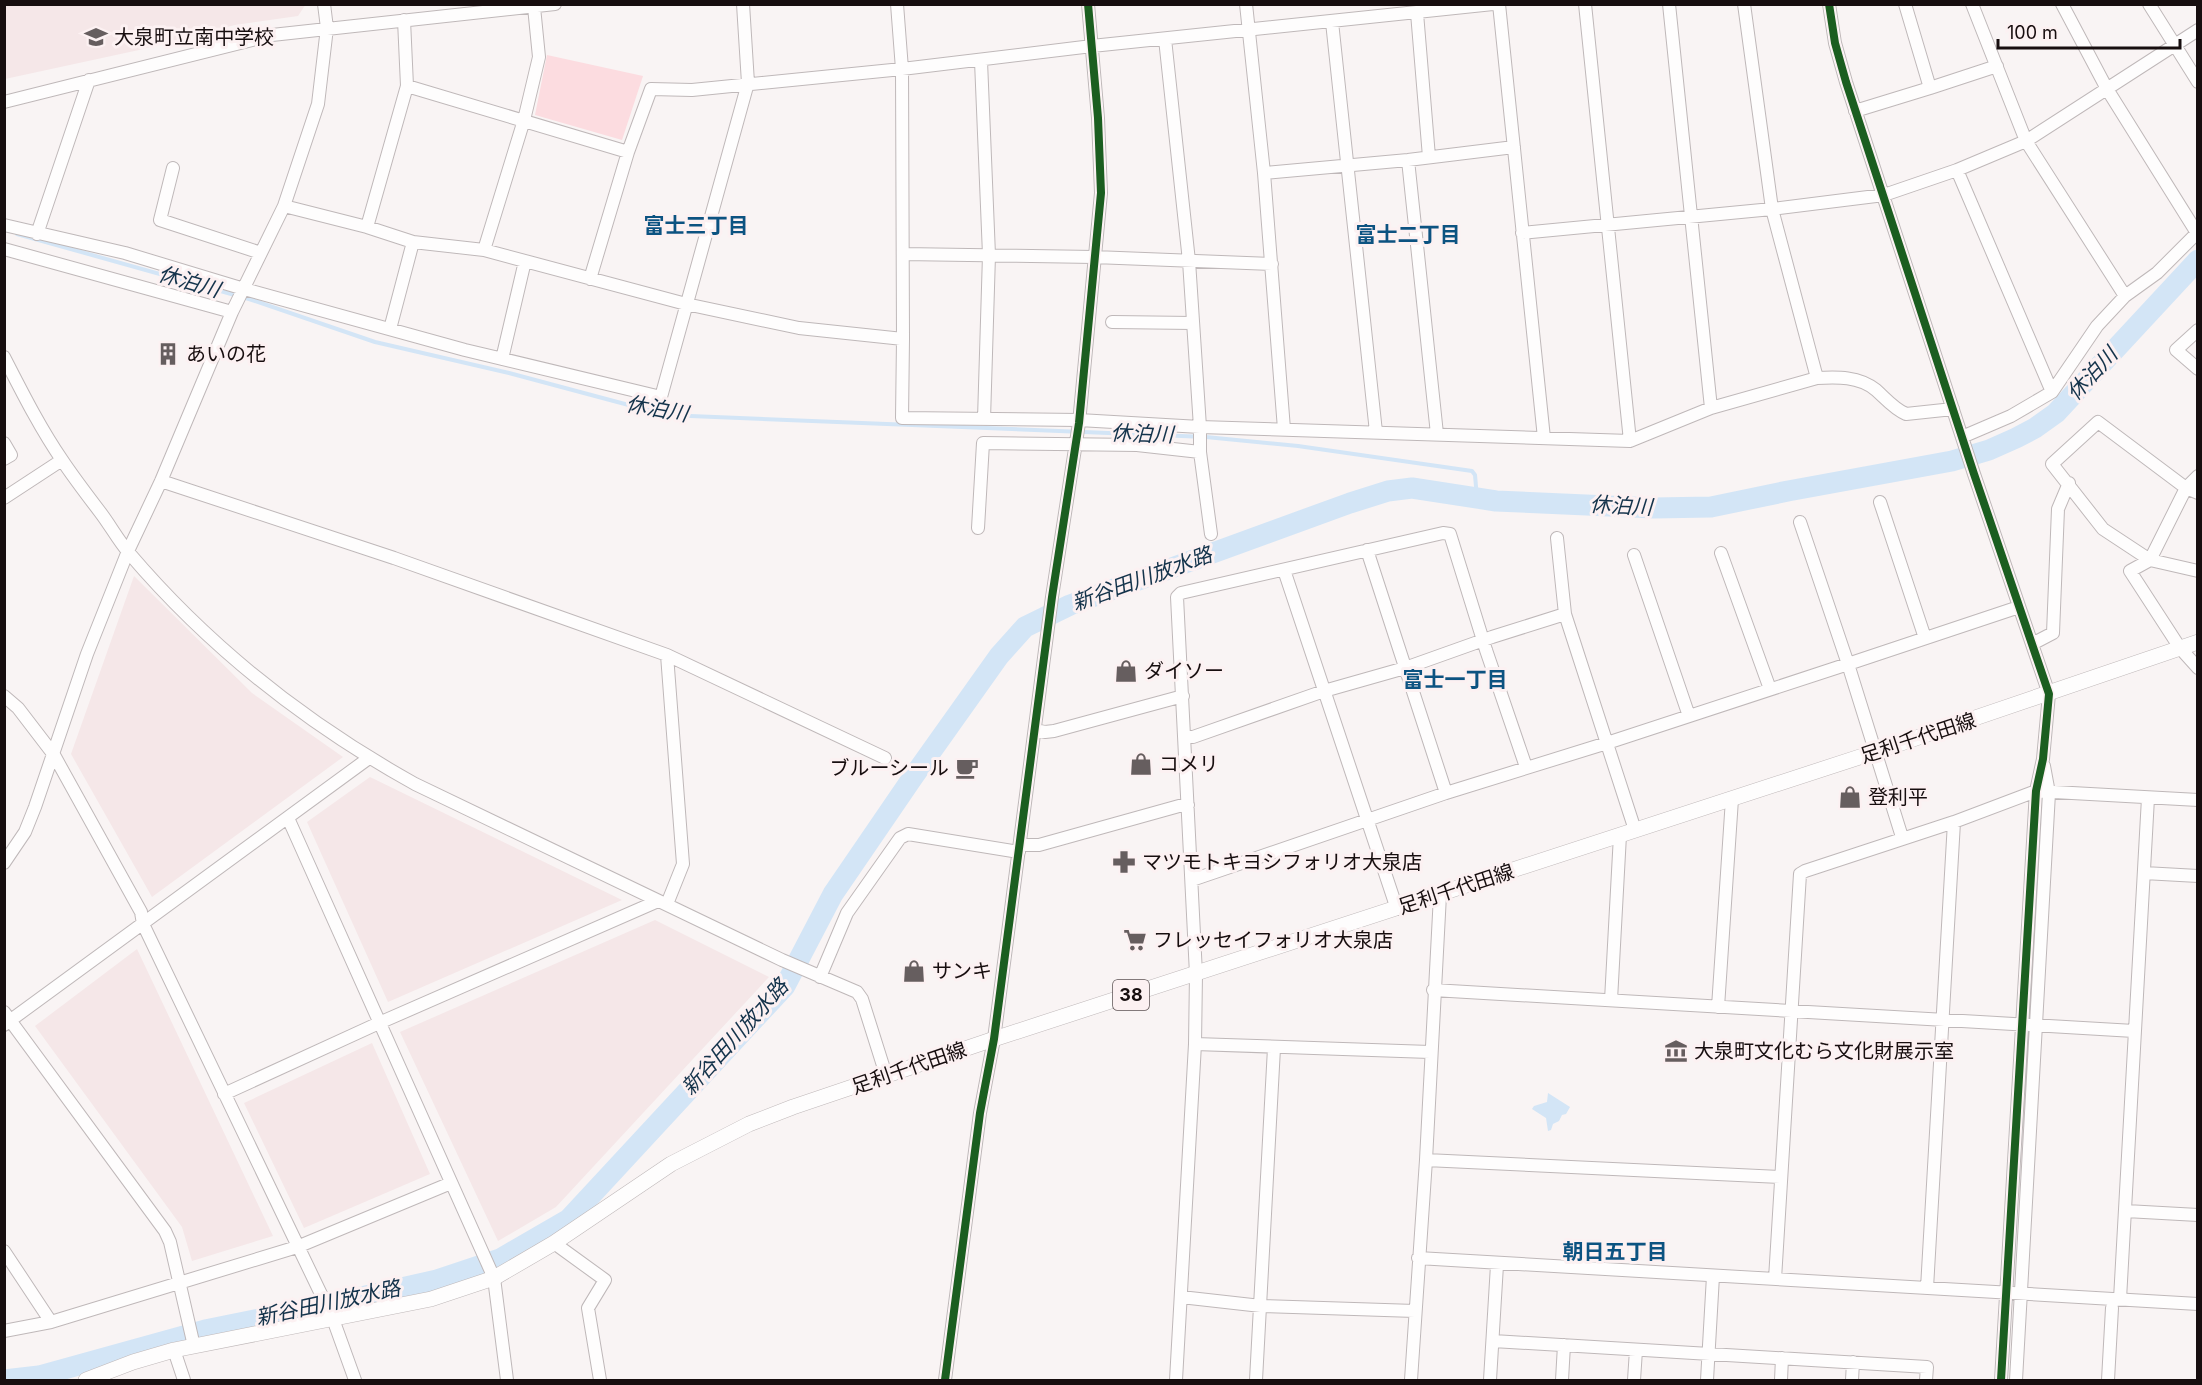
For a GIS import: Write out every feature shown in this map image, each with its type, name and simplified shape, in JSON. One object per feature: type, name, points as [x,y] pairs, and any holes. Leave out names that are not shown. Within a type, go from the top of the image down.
[{"type":"main road","name":"足利千代田線","points":[[86,1380],[193,1343],[431,1299],[494,1278],[554,1243],[671,1164],[749,1124],[886,1075],[1875,753],[2198,642]]},
{"type":"street","points":[[4,862],[25,832],[54,755],[87,654],[128,551],[161,481],[234,308],[284,206],[318,104],[327,28],[324,4]]},
{"type":"street","points":[[4,225],[125,253],[390,329],[661,397],[748,83],[743,4]]},
{"type":"street","points":[[897,4],[902,69],[902,418],[1079,421],[1630,441],[1711,408],[1817,378],[1842,377],[1868,384],[1899,411],[1906,414],[1953,409]]},
{"type":"street","points":[[945,1380],[980,1113],[994,1040],[1052,597],[1079,421],[1101,192],[1098,118],[1088,4]]},
{"type":"street","points":[[1246,4],[1264,173],[1284,429]]},
{"type":"street","points":[[590,279],[628,152],[651,89],[692,90],[902,69],[1092,46],[1493,4]]},
{"type":"street","points":[[1499,4],[1544,438]]},
{"type":"street","points":[[1585,4],[1630,441]]},
{"type":"street","points":[[1669,4],[1711,408]]},
{"type":"street","points":[[1744,4],[1772,209],[1817,378]]},
{"type":"street","points":[[1829,4],[1835,43],[1855,111],[1962,439],[2049,694],[2043,759],[2036,791],[2001,1380]]},
{"type":"street","points":[[1905,4],[1930,88]]},
{"type":"street","points":[[1972,4],[2026,141],[2125,296]]},
{"type":"street","points":[[1962,439],[2012,416],[2052,392],[2097,326],[2125,296],[2157,273],[2197,232],[2107,89],[2062,4]]},
{"type":"street","points":[[2149,4],[2198,82]]},
{"type":"street","points":[[4,102],[272,35],[404,20],[445,10],[553,5]]},
{"type":"street","points":[[484,250],[524,120],[539,57],[534,7]]},
{"type":"street","points":[[1417,13],[1429,157]]},
{"type":"street","points":[[367,227],[408,86],[404,20]]},
{"type":"street","points":[[1332,22],[1376,432]]},
{"type":"street","points":[[1522,233],[1772,209],[1884,195],[1957,170],[2026,141],[2198,30]]},
{"type":"street","points":[[1165,39],[1189,261],[1200,452],[1211,534]]},
{"type":"street","points":[[981,61],[989,255],[984,419]]},
{"type":"street","points":[[1855,111],[1997,66]]},
{"type":"street","points":[[37,234],[89,80]]},
{"type":"street","points":[[408,86],[628,152]]},
{"type":"street","points":[[1264,173],[1408,160],[1514,147]]},
{"type":"street","points":[[1408,160],[1437,434]]},
{"type":"street","points":[[173,168],[160,220],[261,253]]},
{"type":"street","points":[[1957,170],[2052,392]]},
{"type":"street","points":[[284,206],[367,227],[413,242],[484,250],[687,304],[799,328],[903,339]]},
{"type":"street","points":[[390,329],[413,242]]},
{"type":"street","points":[[4,249],[234,308]]},
{"type":"street","points":[[903,254],[1094,257],[1272,264]]},
{"type":"street","points":[[502,358],[525,261]]},
{"type":"street","points":[[1112,322],[1193,323]]},
{"type":"street","points":[[2198,330],[2175,350],[2198,369]]},
{"type":"street","points":[[4,357],[21,391],[62,460],[128,551],[172,600],[276,694],[369,758],[425,789],[782,960],[857,992],[862,999],[886,1075]]},
{"type":"street","points":[[2192,490],[2098,422],[2052,464],[2103,529],[2150,560],[2198,571]]},
{"type":"street","points":[[978,528],[983,443],[1076,441],[1200,452]]},
{"type":"street","points":[[4,443],[11,455],[4,459]]},
{"type":"street","points":[[4,498],[62,460]]},
{"type":"street","points":[[2198,476],[2150,560],[2130,571],[2180,648],[2198,668]]},
{"type":"street","points":[[161,481],[394,558],[666,655],[885,758]]},
{"type":"street","points":[[2032,644],[2053,633],[2058,509],[2069,483]]},
{"type":"street","points":[[1880,502],[1925,638]]},
{"type":"street","points":[[1800,522],[1848,664],[1902,837]]},
{"type":"street","points":[[1176,1380],[1195,1044],[1196,974],[1177,597],[1181,593],[1367,550],[1450,534],[1526,767]]},
{"type":"street","points":[[1557,538],[1565,614],[1635,830]]},
{"type":"street","points":[[1367,550],[1446,793]]},
{"type":"street","points":[[1721,553],[1770,689]]},
{"type":"street","points":[[1634,555],[1689,716]]},
{"type":"street","points":[[1285,573],[1396,909]]},
{"type":"street","points":[[1192,880],[1446,793],[1607,743],[2019,607]]},
{"type":"street","points":[[1185,737],[1193,737],[1324,691],[1405,668],[1565,614]]},
{"type":"street","points":[[224,1094],[379,1023],[662,903],[683,864],[666,655]]},
{"type":"street","points":[[4,696],[18,708],[54,755],[141,912],[142,924],[331,1316],[355,1380]]},
{"type":"street","points":[[1035,730],[1054,731],[1183,696]]},
{"type":"street","points":[[193,1343],[170,1242],[165,1231],[7,1019],[142,924],[369,758]]},
{"type":"street","points":[[2016,1380],[2049,793],[2043,759]]},
{"type":"street","points":[[1774,1279],[1800,874],[1805,870],[1954,822],[2036,791],[2198,800]]},
{"type":"street","points":[[2108,1380],[2126,1211],[2148,798]]},
{"type":"street","points":[[1718,1007],[1732,799]]},
{"type":"street","points":[[820,977],[847,913],[900,838],[908,834],[1019,848],[1039,845],[1188,805]]},
{"type":"street","points":[[288,818],[494,1278],[507,1380]]},
{"type":"street","points":[[1926,1288],[1954,822]]},
{"type":"street","points":[[1611,1000],[1620,835]]},
{"type":"street","points":[[2144,873],[2198,876]]},
{"type":"street","points":[[1411,1380],[1426,1160],[1433,990],[1440,894]]},
{"type":"street","points":[[1433,990],[2134,1031]]},
{"type":"street","points":[[1195,1044],[1430,1052]]},
{"type":"street","points":[[1256,1380],[1262,1306],[1274,1048]]},
{"type":"street","points":[[1426,1160],[1780,1177]]},
{"type":"street","points":[[4,1331],[51,1322],[297,1247],[452,1183]]},
{"type":"street","points":[[2126,1211],[2198,1215]]},
{"type":"street","points":[[554,1243],[605,1280],[588,1308],[600,1380]]},
{"type":"street","points":[[4,1251],[51,1322]]},
{"type":"street","points":[[1418,1258],[2006,1293],[2116,1303],[2198,1304]]},
{"type":"street","points":[[1490,1380],[1497,1264]]},
{"type":"street","points":[[1707,1380],[1713,1276]]},
{"type":"street","points":[[1181,1297],[1262,1306],[1415,1311]]},
{"type":"street","points":[[1493,1341],[1927,1367],[1926,1380]]},
{"type":"street","points":[[1562,1380],[1564,1346]]},
{"type":"street","points":[[174,1350],[184,1380]]},
{"type":"street","points":[[1634,1380],[1636,1350]]},
{"type":"street","points":[[1781,1380],[1782,1358]]},
{"type":"street","points":[[1852,1362],[1852,1380]]},
{"type":"shaded area","name":"大泉町立南中学校","points":[[306,4],[298,16],[235,25],[139,50],[5,79],[5,5]]},
{"type":"shaded area","points":[[547,55],[643,76],[622,140],[535,115]]},
{"type":"shaded area","points":[[134,576],[252,693],[343,757],[152,897],[71,754]]},
{"type":"shaded area","points":[[370,777],[622,900],[388,1002],[307,822]]},
{"type":"shaded area","points":[[655,920],[769,977],[556,1207],[498,1241],[400,1032]]},
{"type":"shaded area","points":[[137,949],[273,1236],[192,1261],[182,1227],[35,1026]]},
{"type":"shaded area","points":[[372,1043],[430,1174],[304,1228],[244,1103]]},
{"type":"water","points":[[1548,1093],[1570,1107],[1548,1131],[1546,1118],[1532,1109],[1534,1106],[1547,1102]]},
{"type":"waterway","name":"休泊川","points":[[17,234],[249,299],[375,342],[509,373],[666,415],[1206,437],[1298,446],[1472,471],[1475,475],[1477,498]]},
{"type":"waterway","name":"新谷田川放水路","points":[[4,1380],[39,1376],[205,1330],[437,1280],[500,1259],[569,1219],[785,986],[833,894],[999,656],[1025,627],[1070,605],[1388,491],[1412,488],[1496,501],[1654,508],[1711,507],[1952,461],[1989,450],[2035,428],[2056,413],[2198,260]]},
{"type":"cycle path","points":[[945,1380],[980,1113],[994,1039],[1052,597],[1079,423],[1101,193],[1098,118],[1088,4]]},
{"type":"cycle path","points":[[1829,4],[1835,43],[1846,82],[1974,474],[2049,694],[2043,759],[2036,791],[2001,1380]]},
{"type":"place","name":"大泉町立南中学校","points":[[96,37]]},
{"type":"place","name":"あいの花","points":[[168,354]]},
{"type":"place","name":"ダイソー","points":[[1126,671]]},
{"type":"place","name":"コメリ","points":[[1141,764]]},
{"type":"place","name":"ブルーシール","points":[[967,768]]},
{"type":"place","name":"登利平","points":[[1850,797]]},
{"type":"place","name":"マツモトキヨシフォリオ大泉店","points":[[1124,862]]},
{"type":"place","name":"フレッセイフォリオ大泉店","points":[[1135,940]]},
{"type":"place","name":"サンキ","points":[[914,971]]},
{"type":"place","name":"大泉町文化むら文化財展示室","points":[[1676,1051]]},
{"type":"district","name":"富士三丁目","points":[[696,226]]},
{"type":"district","name":"富士二丁目","points":[[1408,235]]},
{"type":"district","name":"富士一丁目","points":[[1455,680]]},
{"type":"district","name":"朝日五丁目","points":[[1615,1252]]}]
